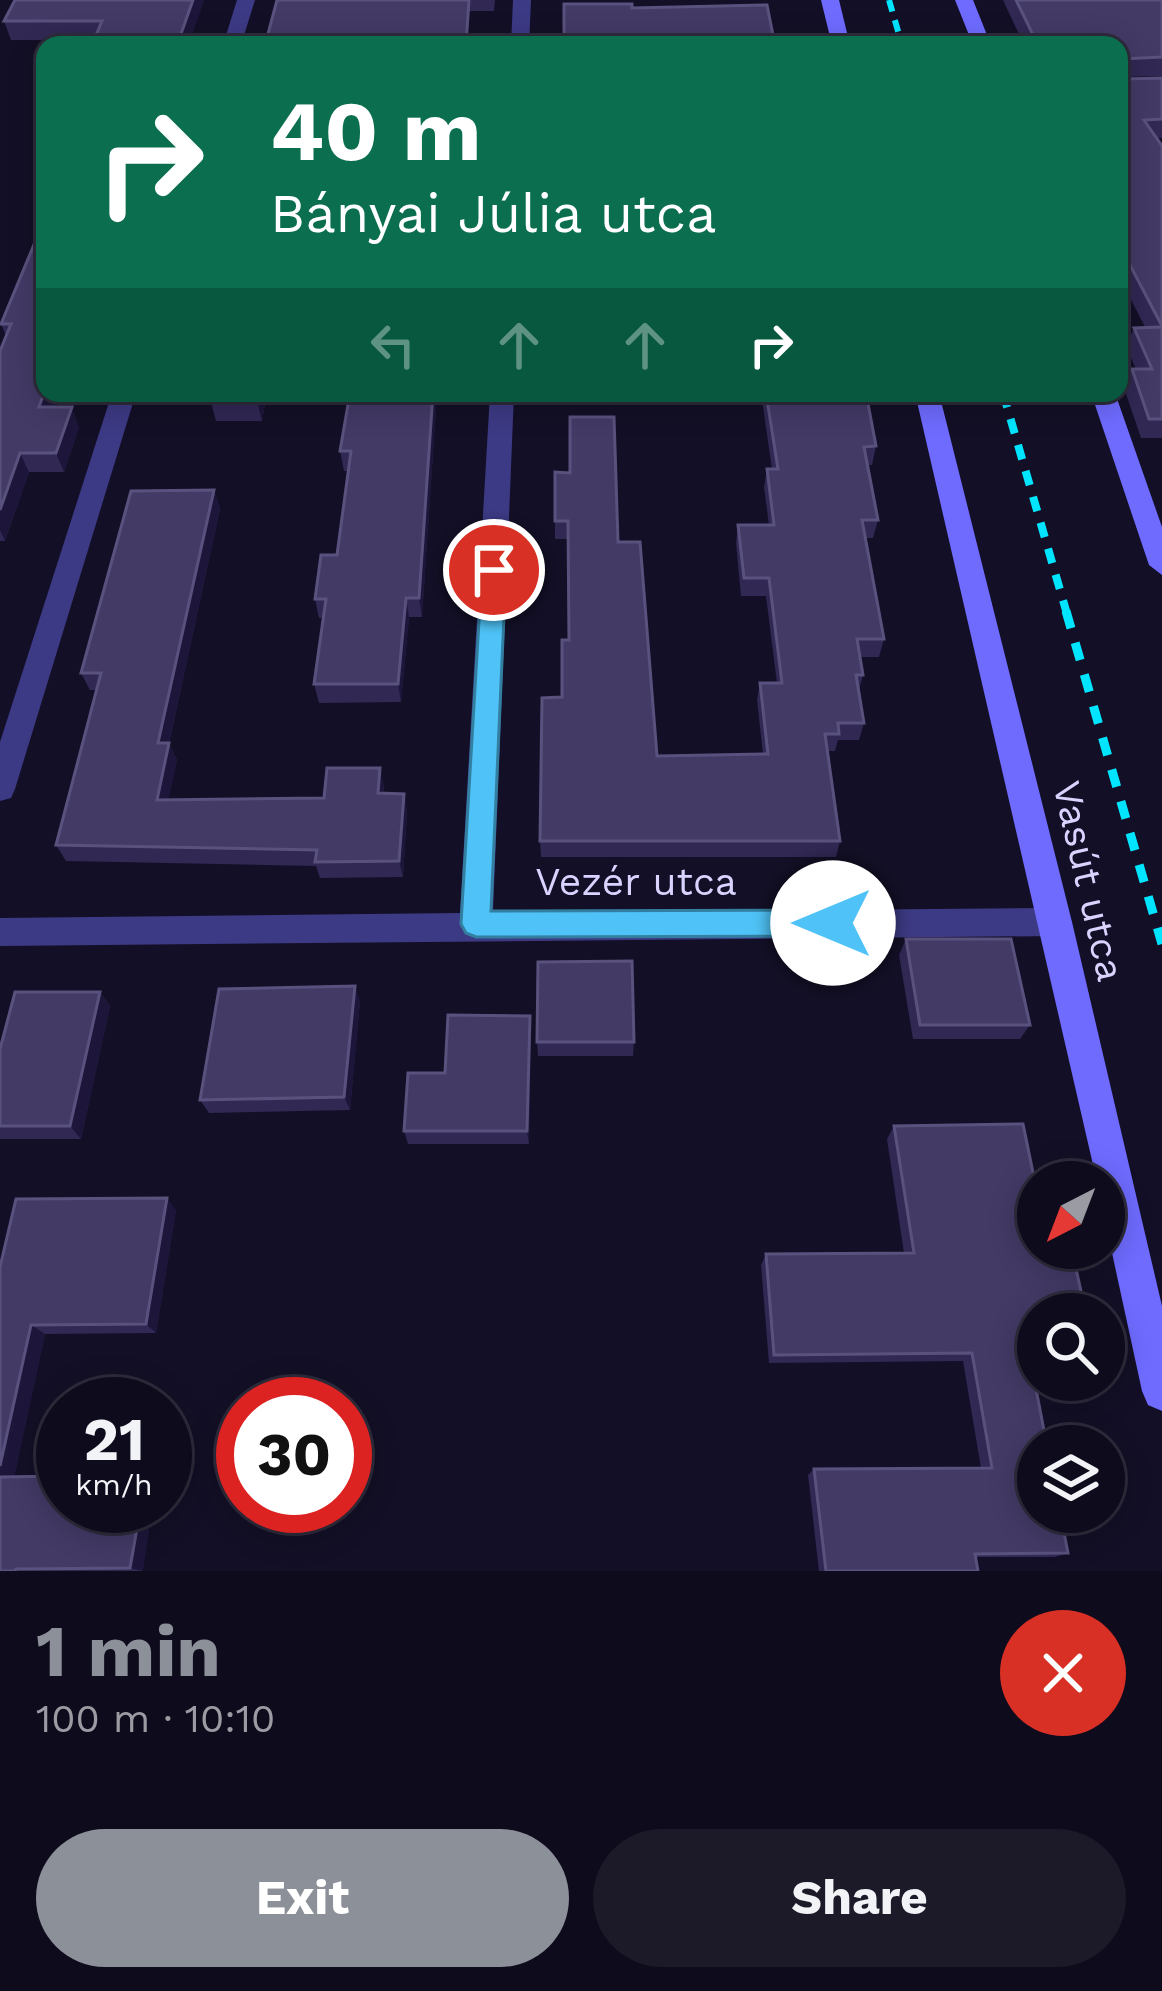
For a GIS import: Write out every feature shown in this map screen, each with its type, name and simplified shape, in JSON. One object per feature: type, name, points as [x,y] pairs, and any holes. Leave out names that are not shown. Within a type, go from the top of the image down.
[{"type":"street","points":[[235,36],[246,0]]},
{"type":"street","points":[[520,36],[522,0]]},
{"type":"street","points":[[830,0],[840,36]]},
{"type":"street","points":[[964,0],[978,36]]},
{"type":"street","points":[[0,789],[121,402]]},
{"type":"street","points":[[476,924],[502,402]]},
{"type":"street","name":"Vasút utca","points":[[929,402],[1056,922],[1162,1391]]},
{"type":"street","points":[[1106,402],[1162,565]]},
{"type":"street","name":"Vezér utca","points":[[0,932],[1056,922]]},
{"type":"building","points":[[15,0],[193,0],[180,36],[96,36],[102,21],[4,21]]},
{"type":"building","points":[[277,0],[469,0],[467,36],[267,36]]},
{"type":"building","points":[[1016,0],[1162,0],[1162,57],[1128,59],[1128,36],[1034,36]]},
{"type":"building","points":[[564,4],[632,4],[632,8],[767,5],[773,36],[564,36]]},
{"type":"building","points":[[1162,78],[1162,119],[1144,120],[1162,146],[1162,326],[1128,261],[1128,79]]},
{"type":"building","points":[[36,240],[36,402],[41,402],[39,407],[72,407],[56,453],[20,453],[0,510],[0,351],[11,324],[1,324]]},
{"type":"building","points":[[1162,327],[1162,419],[1149,419],[1132,369],[1152,369],[1134,328]]},
{"type":"building","points":[[348,402],[432,402],[419,598],[406,598],[398,684],[314,684],[326,599],[315,599],[321,555],[337,555],[351,451],[340,451]]},
{"type":"building","points":[[767,402],[868,402],[876,446],[864,447],[878,520],[862,520],[884,639],[857,639],[863,675],[856,675],[864,723],[838,723],[839,734],[825,734],[840,841],[540,841],[542,698],[562,697],[562,640],[569,640],[568,521],[555,521],[555,472],[570,473],[570,417],[614,417],[618,542],[640,542],[657,756],[768,754],[760,683],[782,683],[769,578],[744,578],[738,525],[774,525],[767,469],[778,469]]},
{"type":"building","points":[[214,490],[158,743],[169,743],[157,800],[324,798],[327,768],[380,768],[378,793],[404,794],[399,861],[315,862],[317,850],[56,845],[101,673],[81,673],[131,491]]},
{"type":"building","points":[[906,939],[1011,939],[1030,1025],[920,1025]]},
{"type":"building","points":[[632,961],[634,1042],[537,1042],[538,962]]},
{"type":"building","points":[[355,986],[344,1097],[200,1100],[219,989]]},
{"type":"building","points":[[15,992],[100,992],[70,1126],[0,1126],[0,1049]]},
{"type":"building","points":[[448,1015],[530,1016],[527,1131],[404,1131],[408,1073],[445,1073]]},
{"type":"building","points":[[1023,1124],[1031,1161],[1017,1161],[1017,1269],[1076,1269],[1081,1293],[1017,1293],[1017,1401],[1038,1401],[1043,1425],[1017,1425],[1017,1533],[1064,1533],[1068,1553],[975,1554],[978,1571],[826,1571],[814,1469],[992,1468],[972,1353],[774,1355],[766,1254],[914,1253],[894,1126]]},
{"type":"building","points":[[167,1198],[146,1324],[31,1325],[0,1466],[0,1267],[16,1199]]},
{"type":"building","points":[[36,1476],[36,1533],[136,1533],[130,1568],[0,1571],[0,1477]]},
{"type":"railway","points":[[889,0],[899,36]]},
{"type":"railway","points":[[1006,402],[1067,614]]},
{"type":"railway","points":[[1066,611],[1162,944]]},
{"type":"route","points":[[494,570],[476,924],[833,923]]}]
